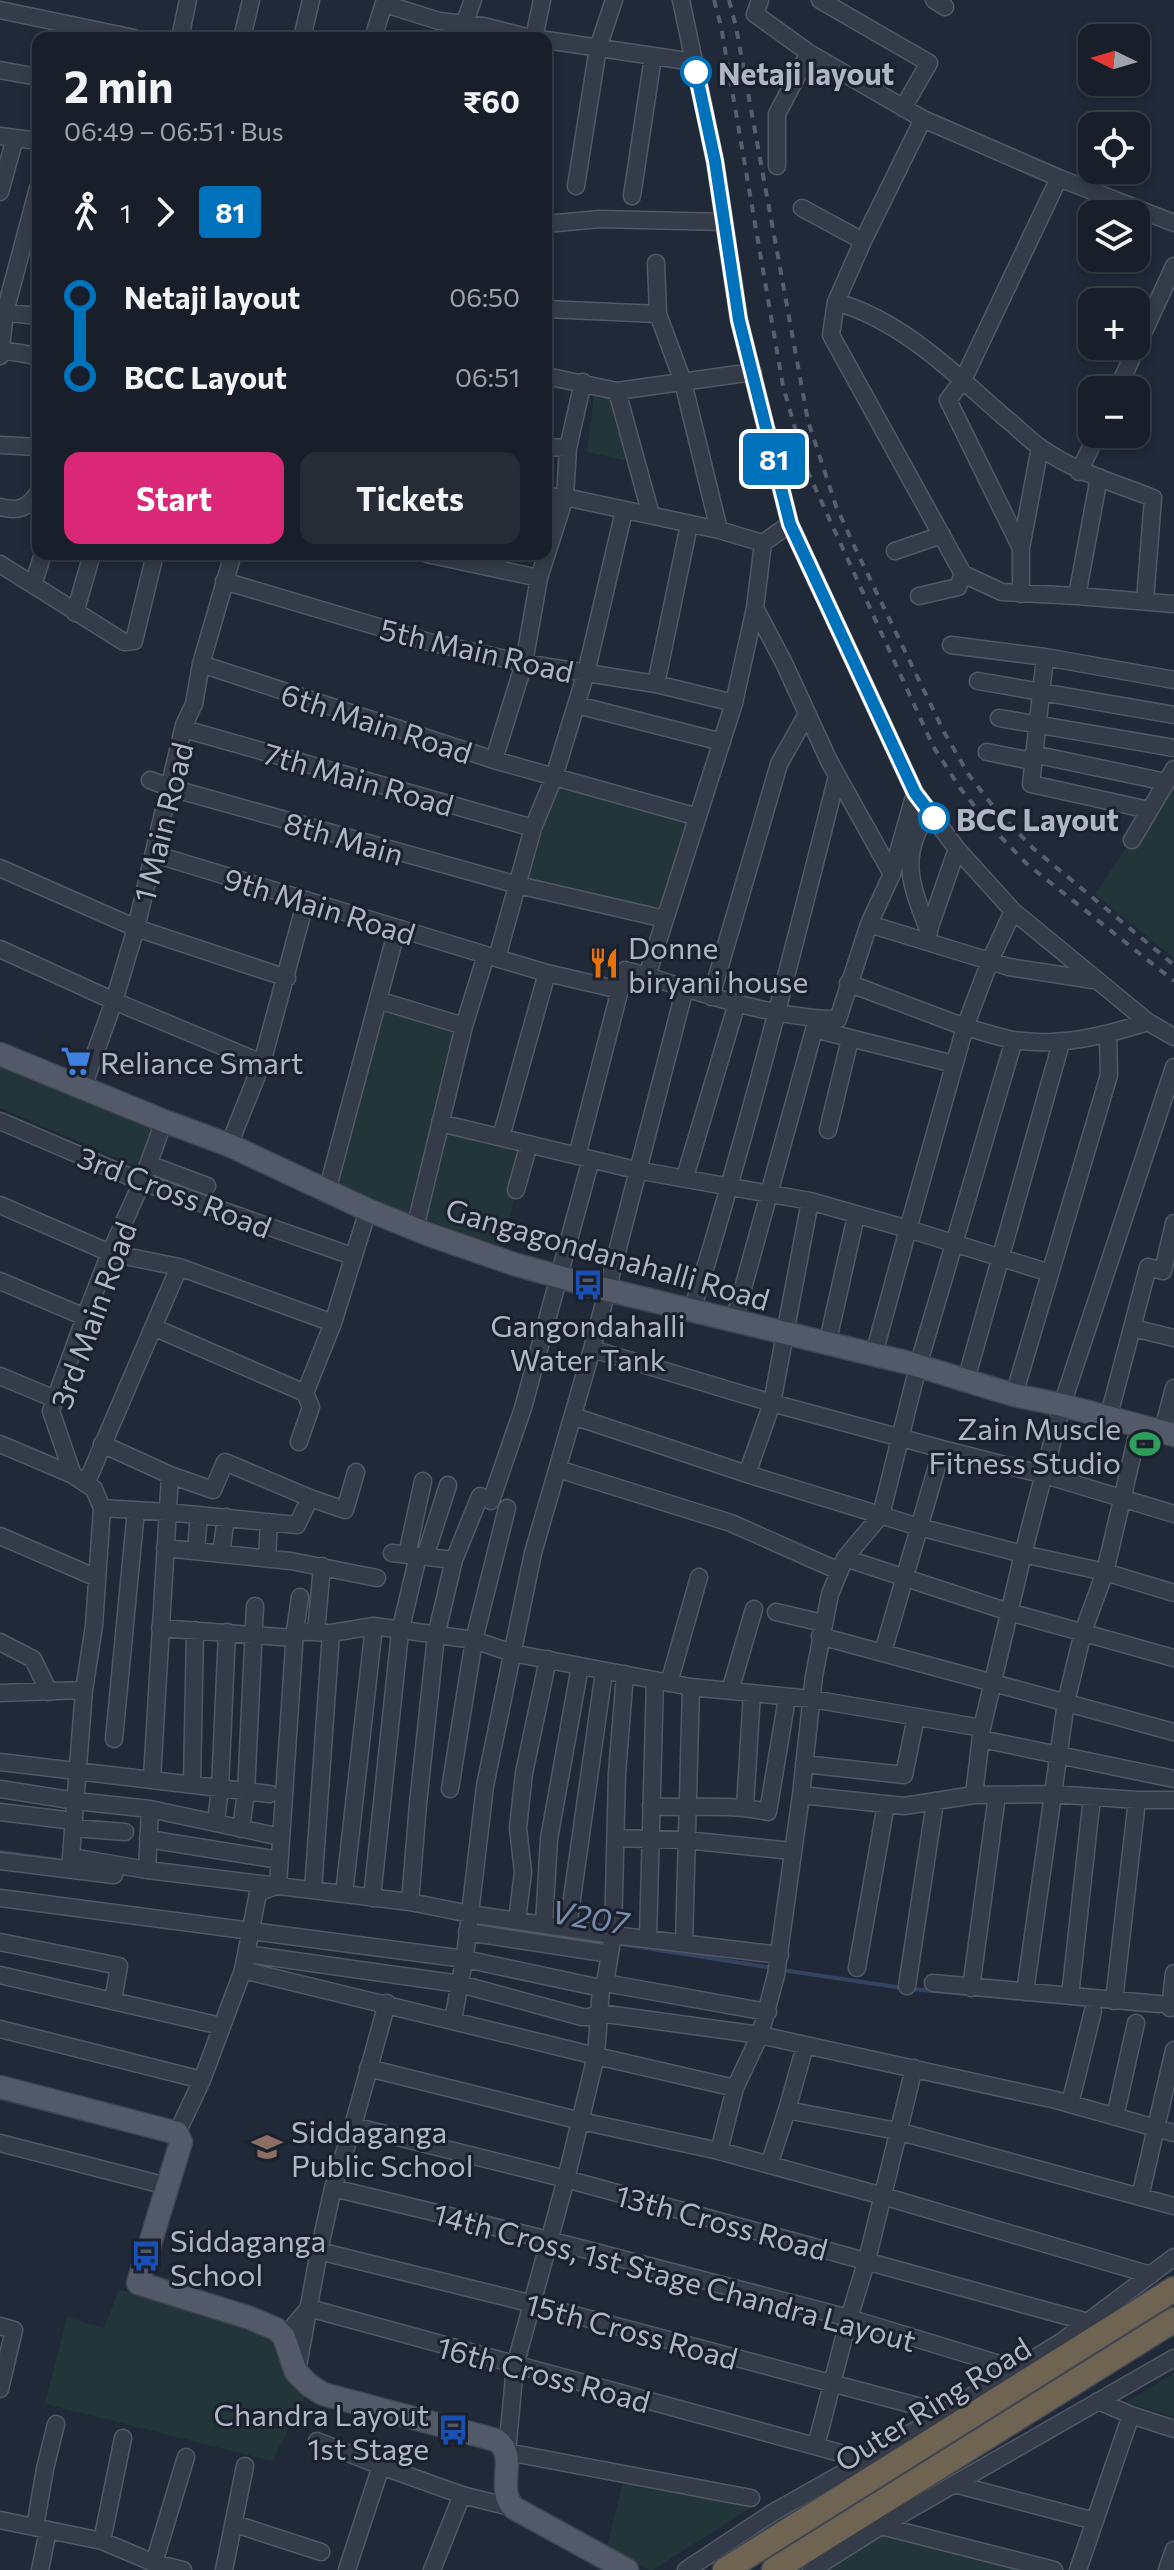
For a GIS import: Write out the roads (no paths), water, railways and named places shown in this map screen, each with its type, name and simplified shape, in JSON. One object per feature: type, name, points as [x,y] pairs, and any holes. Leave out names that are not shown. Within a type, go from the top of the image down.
[{"type":"highway","name":"Outer Ring Road","points":[[725,2570],[1174,2289]]},
{"type":"highway","name":"Outer Ring Road","points":[[774,2570],[1174,2320]]},
{"type":"main road","name":"Gangagondanahalli Road","points":[[0,1054],[229,1145],[368,1210],[514,1264],[827,1345],[874,1354],[1014,1395],[1168,1434]]},
{"type":"main road","points":[[0,2087],[177,2133],[181,2142],[138,2283],[267,2324],[284,2337],[296,2372],[323,2394],[496,2440],[507,2452],[505,2494],[514,2508],[627,2570]]},
{"type":"street","points":[[181,32],[188,0]]},
{"type":"street","points":[[243,32],[251,0]]},
{"type":"street","points":[[303,32],[311,0]]},
{"type":"street","points":[[464,24],[473,0]]},
{"type":"street","points":[[534,32],[542,0]]},
{"type":"street","points":[[576,186],[598,48],[614,0]]},
{"type":"street","points":[[681,0],[715,161],[739,320],[790,524],[915,793],[957,849],[1013,911],[1094,980],[1148,1022],[1174,1037]]},
{"type":"street","points":[[760,0],[755,14],[809,53],[923,119],[1059,178],[1174,223]]},
{"type":"street","points":[[820,0],[929,63],[903,108]]},
{"type":"street","points":[[375,32],[385,2],[482,32]]},
{"type":"street","points":[[2,10],[106,32]]},
{"type":"street","points":[[436,32],[439,21]]},
{"type":"street","points":[[552,41],[694,62]]},
{"type":"street","points":[[777,166],[777,114],[809,53]]},
{"type":"street","points":[[632,196],[653,57]]},
{"type":"street","points":[[0,70],[32,76]]},
{"type":"street","points":[[923,119],[836,302],[831,335],[963,574],[1002,592],[1174,604]]},
{"type":"street","points":[[0,192],[7,137],[32,140]]},
{"type":"street","points":[[1021,548],[948,400],[963,380],[1059,178]]},
{"type":"street","points":[[802,208],[863,241]]},
{"type":"street","points":[[32,209],[3,312],[0,353],[32,356]]},
{"type":"street","points":[[552,223],[600,219],[724,222]]},
{"type":"street","points":[[656,263],[658,314],[683,382],[719,530]]},
{"type":"street","points":[[1123,376],[1174,266]]},
{"type":"street","points":[[836,302],[855,307],[907,337],[963,380],[1040,447],[1079,472],[1153,498],[1145,601]]},
{"type":"street","points":[[552,309],[658,314]]},
{"type":"street","points":[[3,312],[32,315]]},
{"type":"street","points":[[552,377],[617,391],[753,372]]},
{"type":"street","points":[[552,538],[565,498],[568,448],[583,382]]},
{"type":"street","points":[[617,391],[651,515]]},
{"type":"street","points":[[0,445],[32,447]]},
{"type":"street","points":[[552,447],[568,448]]},
{"type":"street","points":[[1021,594],[1021,548],[1040,447]]},
{"type":"street","points":[[1079,472],[1090,448]]},
{"type":"street","points":[[1077,596],[1099,477]]},
{"type":"street","points":[[552,496],[719,530],[763,543]]},
{"type":"street","points":[[0,507],[11,510],[24,508],[32,499]]},
{"type":"street","points":[[415,1228],[464,1026],[518,885],[533,828],[554,777],[577,705],[624,511]]},
{"type":"street","points":[[647,976],[734,703],[755,608],[763,543],[790,524]]},
{"type":"street","points":[[656,684],[689,525]]},
{"type":"street","points":[[895,551],[942,535]]},
{"type":"street","points":[[33,585],[41,560]]},
{"type":"street","points":[[75,613],[90,560]]},
{"type":"street","points":[[0,564],[124,642],[134,641],[154,560]]},
{"type":"street","name":"1 Main Road","points":[[83,1087],[136,928],[184,729],[194,704],[201,664],[231,560]]},
{"type":"street","points":[[455,560],[539,578]]},
{"type":"street","points":[[494,760],[524,663],[545,560]]},
{"type":"street","points":[[919,596],[958,587],[963,574]]},
{"type":"street","name":"5th Main Road","points":[[224,581],[429,642],[524,663],[656,684],[734,703]]},
{"type":"street","points":[[755,608],[837,776],[892,874]]},
{"type":"street","points":[[951,645],[1045,657],[1174,680]]},
{"type":"street","points":[[1045,657],[1031,784],[1149,810]]},
{"type":"street","name":"6th Main Road","points":[[201,664],[494,760],[698,817]]},
{"type":"street","points":[[978,681],[1174,715]]},
{"type":"street","points":[[577,705],[722,742]]},
{"type":"street","points":[[711,997],[779,764],[807,714]]},
{"type":"street","points":[[999,718],[1174,748]]},
{"type":"street","name":"7th Main Road","points":[[184,729],[533,828]]},
{"type":"street","points":[[987,752],[1170,776],[1132,840]]},
{"type":"street","points":[[692,1311],[779,1011],[837,776]]},
{"type":"street","name":"8th Main","points":[[150,780],[518,885],[665,919]]},
{"type":"street","points":[[815,1024],[838,1019],[869,924],[892,874],[915,793]]},
{"type":"street","points":[[927,936],[909,872],[916,830],[929,812]]},
{"type":"street","points":[[927,936],[957,849]]},
{"type":"street","name":"9th Main Road","points":[[154,854],[491,957],[620,990]]},
{"type":"street","points":[[0,868],[136,928],[287,978]]},
{"type":"street","points":[[229,1145],[262,1063],[306,900]]},
{"type":"street","points":[[874,1354],[965,1027],[1013,911]]},
{"type":"street","points":[[869,924],[927,936],[990,961],[1094,980]]},
{"type":"street","points":[[327,1191],[397,929]]},
{"type":"street","points":[[0,949],[262,1063]]},
{"type":"street","points":[[410,1902],[436,1636],[454,1560],[486,1498],[523,1408],[558,1276],[625,970],[711,997],[779,1011],[850,1039],[954,1064]]},
{"type":"street","points":[[501,1137],[547,973]]},
{"type":"street","points":[[848,983],[965,1027],[1014,1040],[1061,1043],[1148,1022]]},
{"type":"street","points":[[453,2020],[465,1959],[485,1786],[533,1553],[592,1349],[685,988]]},
{"type":"street","points":[[378,1000],[464,1026]]},
{"type":"street","points":[[685,1177],[737,1003]]},
{"type":"street","points":[[734,1321],[815,1024]]},
{"type":"street","points":[[1014,1395],[1109,1075],[1108,1034]]},
{"type":"street","points":[[828,1130],[850,1039]]},
{"type":"street","points":[[719,2151],[735,2088],[768,2012],[778,1964],[821,1629],[830,1594],[842,1564],[881,1515],[918,1366],[1014,1040]]},
{"type":"street","points":[[966,1380],[1061,1043]]},
{"type":"street","points":[[974,1795],[981,1734],[1062,1405],[1174,1067]]},
{"type":"street","name":"3rd Cross Road","points":[[0,1121],[142,1182],[352,1256]]},
{"type":"street","name":"3rd Main Road","points":[[102,1508],[94,1489],[80,1479],[51,1411],[85,1317],[164,1121]]},
{"type":"street","points":[[440,1123],[636,1170],[810,1201],[1050,1273]]},
{"type":"street","points":[[516,1190],[529,1144]]},
{"type":"street","points":[[148,1164],[207,1186]]},
{"type":"street","points":[[747,1474],[772,1403],[810,1201]]},
{"type":"street","points":[[0,1205],[110,1253],[179,1267],[333,1323]]},
{"type":"street","points":[[305,1393],[333,1323],[368,1210]]},
{"type":"street","points":[[827,1345],[856,1216]]},
{"type":"street","points":[[1108,1419],[1148,1267],[1168,1273],[1174,1223]]},
{"type":"street","points":[[0,1444],[80,1479],[102,1444],[179,1267]]},
{"type":"street","points":[[0,1281],[85,1317]]},
{"type":"street","points":[[153,1327],[305,1393],[311,1407],[299,1442]]},
{"type":"street","points":[[1133,1328],[1174,1338]]},
{"type":"street","points":[[592,1349],[772,1403],[1045,1475],[1174,1514]]},
{"type":"street","points":[[0,1376],[55,1399]]},
{"type":"street","points":[[1168,1434],[1174,1388]]},
{"type":"street","points":[[573,1416],[919,1527],[1105,1572],[1174,1593]]},
{"type":"street","points":[[1025,1992],[1066,1702],[1083,1632],[1105,1572],[1139,1427]]},
{"type":"street","points":[[102,1444],[170,1475],[213,1490],[225,1462],[345,1510],[356,1472]]},
{"type":"street","points":[[883,1652],[942,1449]]},
{"type":"street","points":[[558,1469],[731,1523],[842,1564],[905,1578],[1009,1612],[1174,1658]]},
{"type":"street","points":[[152,1778],[170,1475]]},
{"type":"street","points":[[372,1898],[400,1632],[423,1481]]},
{"type":"street","points":[[410,1555],[448,1485]]},
{"type":"street","points":[[71,1863],[102,1508],[297,1525],[310,1498]]},
{"type":"street","points":[[450,1789],[474,1640],[507,1508]]},
{"type":"street","points":[[114,1739],[136,1510]]},
{"type":"street","points":[[196,1550],[199,1515]]},
{"type":"street","points":[[221,1554],[226,1517]]},
{"type":"street","points":[[267,1558],[269,1522]]},
{"type":"street","points":[[0,1536],[97,1578]]},
{"type":"street","points":[[165,1548],[267,1558],[377,1578]]},
{"type":"street","points":[[410,1555],[454,1560]]},
{"type":"street","points":[[313,1890],[324,1633],[322,1566]]},
{"type":"street","points":[[648,1938],[651,1806],[662,1682],[699,1577]]},
{"type":"street","points":[[177,2133],[202,2080],[245,1962],[251,1931],[279,1860],[294,1634],[300,1597]]},
{"type":"street","points":[[241,1829],[246,1792],[255,1606]]},
{"type":"street","points":[[730,1691],[754,1609]]},
{"type":"street","points":[[776,1612],[883,1652],[1174,1732]]},
{"type":"street","points":[[160,1628],[252,1636],[324,1633],[374,1626],[474,1640],[512,1653],[662,1682],[812,1699],[916,1717],[1058,1757],[1174,1779]]},
{"type":"street","points":[[344,1894],[374,1626]]},
{"type":"street","points":[[192,1784],[195,1630]]},
{"type":"street","points":[[216,1822],[227,1632]]},
{"type":"street","points":[[0,1642],[33,1659],[49,1692]]},
{"type":"street","points":[[517,1920],[523,1872],[518,1828],[524,1773],[548,1659]]},
{"type":"street","points":[[544,1924],[549,1839],[580,1666]]},
{"type":"street","points":[[568,1927],[604,1671]]},
{"type":"street","points":[[625,1674],[617,1773],[612,1943],[599,2013],[596,2056],[515,2366],[507,2452],[751,2498]]},
{"type":"street","points":[[684,1943],[691,1687]]},
{"type":"street","points":[[0,1693],[84,1690]]},
{"type":"street","points":[[745,1807],[752,1693]]},
{"type":"street","points":[[651,1806],[745,1807],[768,1812],[787,1698]]},
{"type":"street","points":[[804,1764],[904,1775],[916,1717]]},
{"type":"street","points":[[0,1762],[270,1794]]},
{"type":"street","points":[[0,1789],[150,1809],[281,1837]]},
{"type":"street","points":[[801,1795],[904,1806],[974,1795],[1053,1794],[1174,1800]]},
{"type":"street","points":[[971,1988],[997,1795]]},
{"type":"street","points":[[1070,1996],[1092,1797]]},
{"type":"street","points":[[1114,2001],[1137,1800]]},
{"type":"street","points":[[907,1986],[935,1802]]},
{"type":"street","points":[[857,1968],[886,1804]]},
{"type":"street","points":[[147,1870],[150,1809]]},
{"type":"street","points":[[0,1812],[125,1832]]},
{"type":"street","points":[[616,1838],[650,1838],[792,1851]]},
{"type":"street","points":[[148,1839],[279,1860]]},
{"type":"street","points":[[0,1861],[147,1870],[269,1888]]},
{"type":"street","points":[[71,1863],[410,1902],[468,1924],[612,1943],[648,1938],[778,1964]]},
{"type":"street","points":[[0,1898],[465,1959],[768,2012]]},
{"type":"street","points":[[468,1924],[517,1920],[568,1927],[612,1943]]},
{"type":"street","points":[[0,1942],[119,1966],[113,2001]]},
{"type":"street","points":[[245,1962],[460,1984],[582,2017],[599,2013],[760,2035],[1070,2104],[1174,2133]]},
{"type":"street","points":[[245,1962],[453,2020],[735,2088]]},
{"type":"street","points":[[933,1983],[1164,2006],[1174,1973]]},
{"type":"street","points":[[0,1975],[221,2026]]},
{"type":"street","points":[[296,2372],[333,2188],[387,2003]]},
{"type":"street","points":[[1070,2104],[1093,2011]]},
{"type":"street","points":[[1115,2117],[1136,2023]]},
{"type":"street","points":[[0,2029],[202,2080]]},
{"type":"street","points":[[769,2165],[805,2046]]},
{"type":"street","points":[[1140,2197],[1174,2050]]},
{"type":"street","points":[[368,2068],[581,2121],[719,2151],[1151,2275]]},
{"type":"street","points":[[816,2446],[867,2260],[914,2068]]},
{"type":"street","points":[[787,2110],[897,2131],[1174,2206]]},
{"type":"street","name":"13th Cross Road","points":[[353,2126],[566,2179],[1088,2322]]},
{"type":"street","points":[[0,2143],[167,2186]]},
{"type":"street","name":"14th Cross, 1st Stage Chandra Layout","points":[[333,2188],[849,2318],[1016,2369]]},
{"type":"street","name":"15th Cross Road","points":[[319,2251],[944,2413]]},
{"type":"street","points":[[686,2570],[772,2513],[1061,2342],[1174,2257]]},
{"type":"street","points":[[284,2337],[309,2308]]},
{"type":"street","name":"16th Cross Road","points":[[309,2308],[866,2460]]},
{"type":"street","points":[[0,2326],[14,2330],[0,2389]]},
{"type":"street","points":[[811,2570],[881,2526],[1174,2358]]},
{"type":"street","points":[[1098,2401],[1174,2429]]},
{"type":"street","points":[[1078,2570],[1131,2415]]},
{"type":"street","points":[[40,2570],[45,2469],[56,2424]]},
{"type":"street","points":[[102,2541],[123,2438]]},
{"type":"street","points":[[317,2441],[462,2495],[514,2508]]},
{"type":"street","points":[[154,2563],[186,2457]]},
{"type":"street","points":[[224,2570],[245,2466]]},
{"type":"street","points":[[347,2570],[381,2466]]},
{"type":"street","points":[[954,2484],[1095,2521]]},
{"type":"street","points":[[432,2570],[462,2495]]},
{"type":"street","points":[[0,2520],[102,2541],[154,2563],[178,2569]]},
{"type":"street","points":[[235,2524],[321,2552]]},
{"type":"street","points":[[881,2526],[1054,2570]]},
{"type":"street","points":[[1167,2570],[1174,2550]]},
{"type":"waterway","name":"V207","points":[[0,1852],[65,1861]]},
{"type":"waterway","name":"V207","points":[[620,1944],[773,1968]]},
{"type":"waterway","name":"V207","points":[[782,1970],[903,1988]]},
{"type":"waterway","name":"V207","points":[[912,1989],[1150,2011]]},
{"type":"railway","points":[[714,0],[783,386],[807,470],[933,746],[960,788],[1027,864],[1174,981]]},
{"type":"railway","points":[[729,0],[808,421],[836,506],[857,552],[944,732],[969,775],[996,810],[1034,849],[1174,965]]},
{"type":"place","name":"Netaji layout","points":[[696,72]]},
{"type":"place","name":"BCC Layout","points":[[934,818]]},
{"type":"place","name":"Donne biryani house","points":[[604,963]]},
{"type":"place","name":"Reliance Smart","points":[[76,1061]]},
{"type":"place","name":"Gangondahalli Water Tank","points":[[588,1285]]},
{"type":"place","name":"Zain Muscle Fitness Studio","points":[[1145,1444]]},
{"type":"place","name":"Siddaganga Public School","points":[[267,2147]]},
{"type":"place","name":"Siddaganga School","points":[[146,2256]]},
{"type":"place","name":"Chandra Layout 1st Stage","points":[[453,2430]]}]
